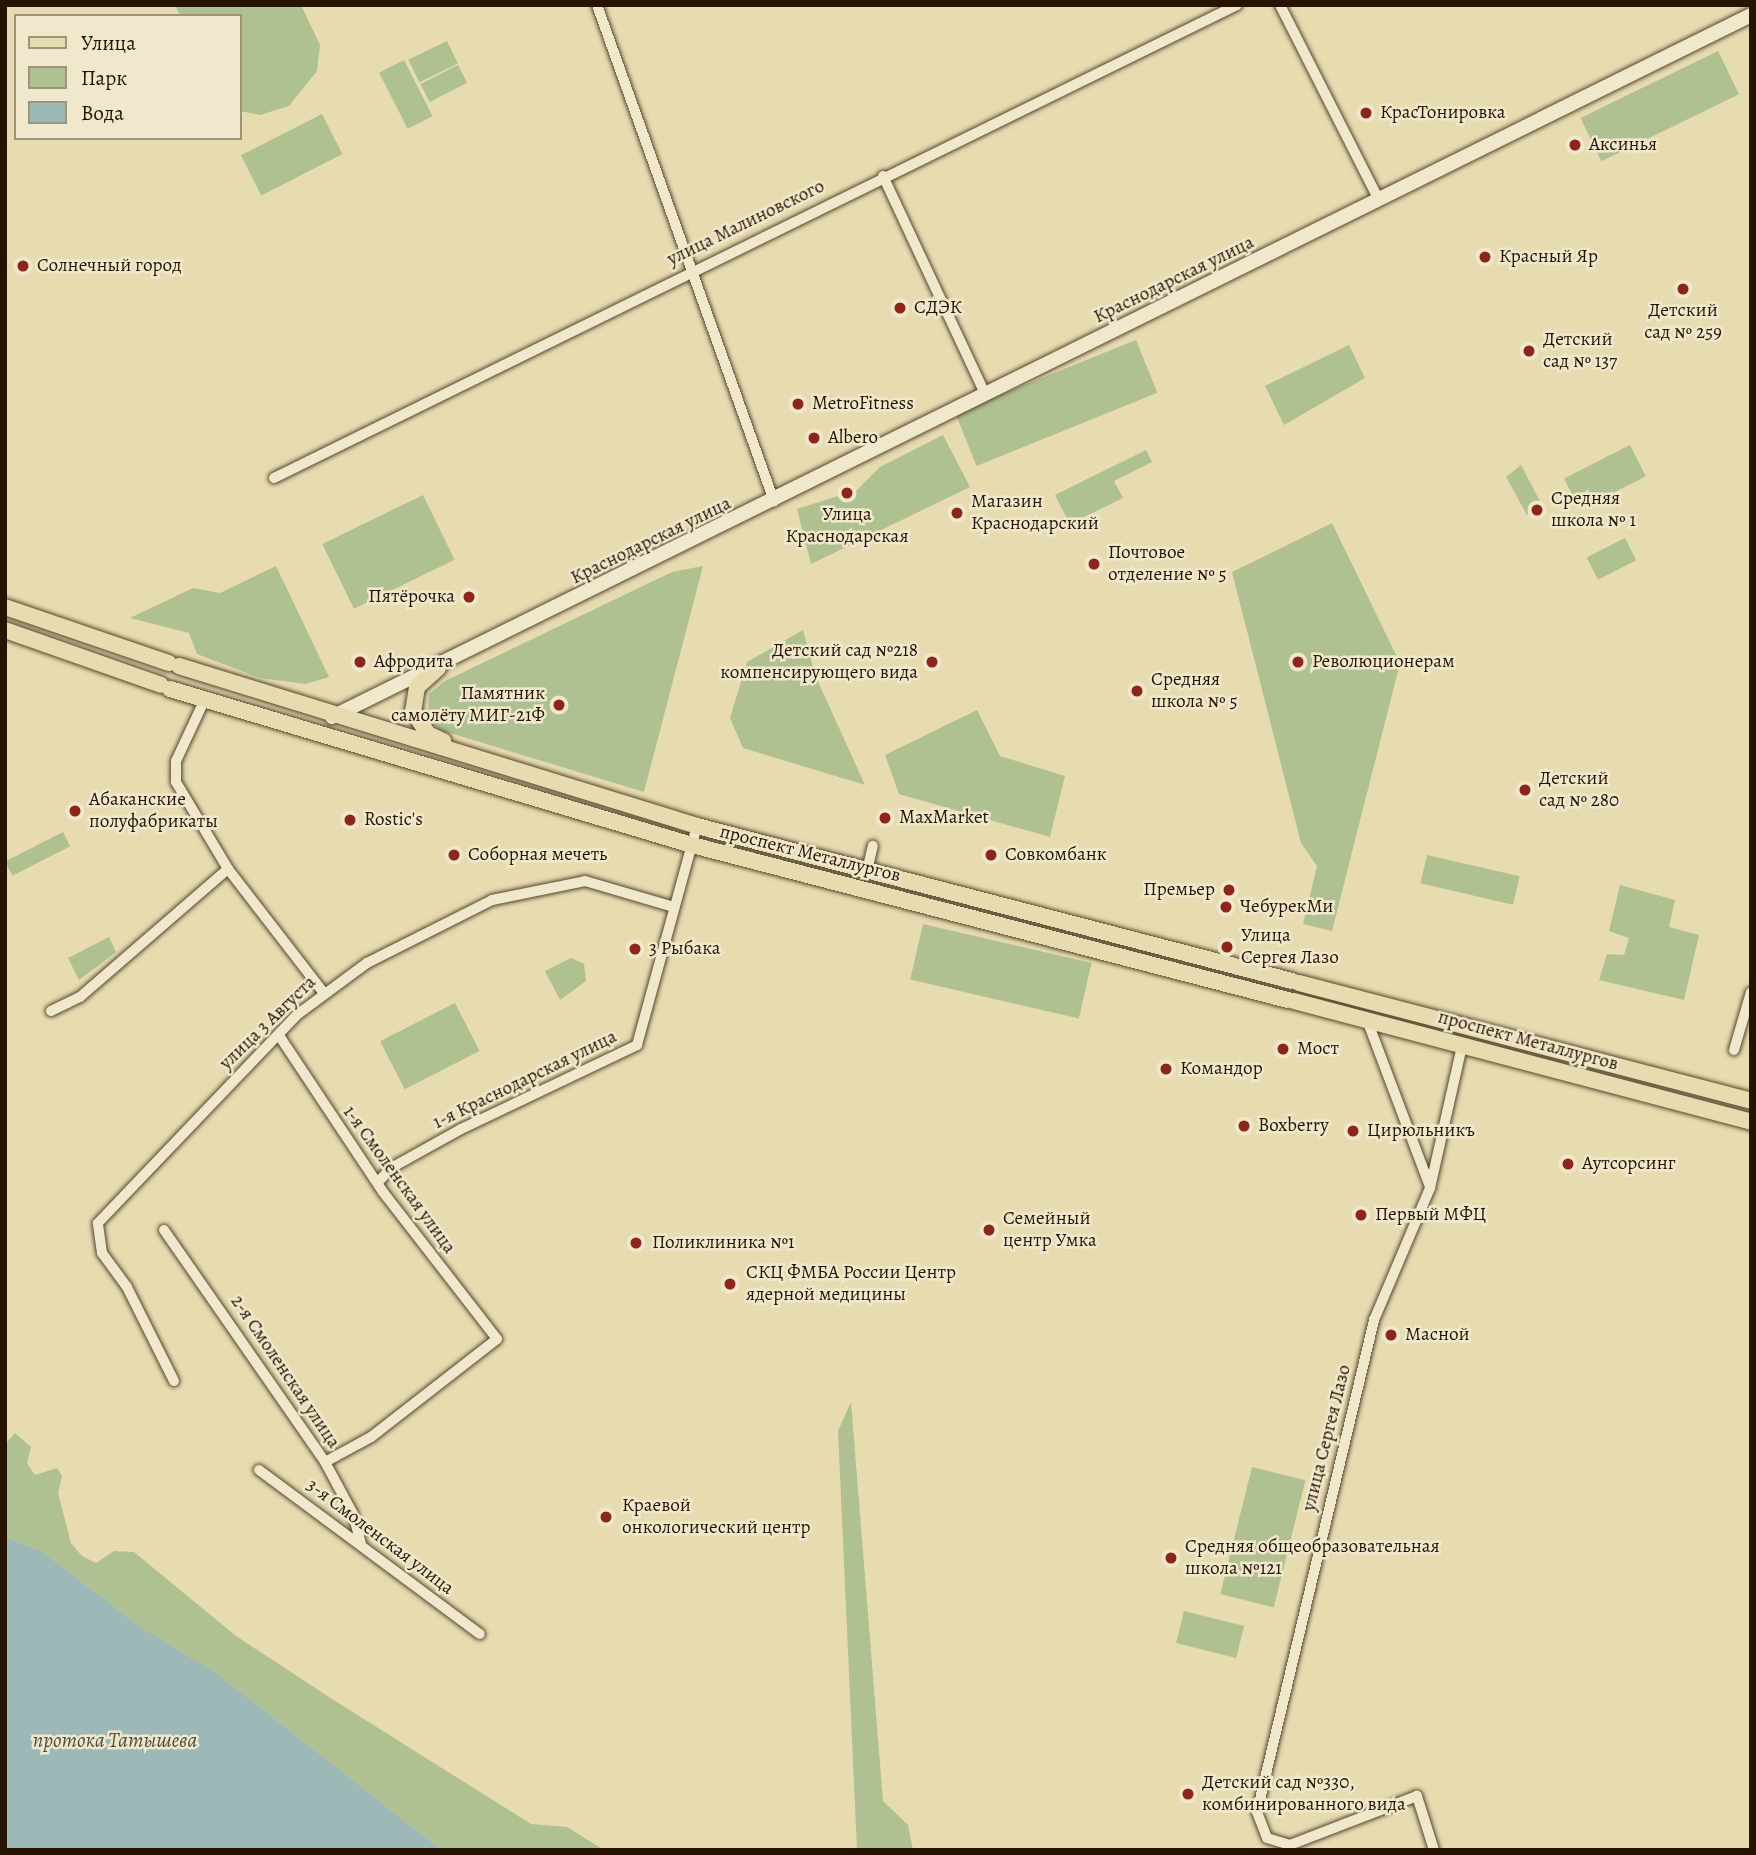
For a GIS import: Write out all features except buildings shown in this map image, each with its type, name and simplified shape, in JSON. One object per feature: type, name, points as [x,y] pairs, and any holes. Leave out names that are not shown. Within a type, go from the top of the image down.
[{"type":"main road","name":"Краснодарская улица","points":[[331,718],[438,668],[1751,15]]},
{"type":"main road","name":"проспект Металлургов","points":[[5,607],[331,718],[491,761],[697,826],[1751,1101]]},
{"type":"main road","name":"проспект Металлургов","points":[[5,630],[204,701],[692,845],[1751,1122]]},
{"type":"main road","points":[[438,668],[413,697],[417,723],[428,734],[491,761]]},
{"type":"main road","points":[[324,738],[331,718]]},
{"type":"main road","points":[[1462,1046],[1464,1027]]},
{"type":"street","points":[[597,5],[695,267],[774,501]]},
{"type":"street","name":"улица Малиновского","points":[[274,478],[695,267],[1237,5]]},
{"type":"street","points":[[1280,5],[1379,200]]},
{"type":"street","points":[[883,176],[985,394]]},
{"type":"street","points":[[204,701],[174,772],[229,869],[323,992]]},
{"type":"street","name":"1-я Краснодарская улица","points":[[379,1181],[391,1168],[461,1129],[637,1045],[697,826]]},
{"type":"street","points":[[867,871],[873,846]]},
{"type":"street","points":[[51,1011],[80,997],[229,869]]},
{"type":"street","name":"улица 3 Августа","points":[[174,1381],[127,1287],[102,1253],[98,1223],[323,992],[492,900],[532,890],[585,881],[674,906]]},
{"type":"street","points":[[1734,1050],[1751,992]]},
{"type":"street","points":[[1367,1020],[1430,1188]]},
{"type":"street","name":"1-я Смоленская улица","points":[[280,1037],[379,1181],[497,1339],[371,1437],[325,1462]]},
{"type":"street","name":"улица Сергея Лазо","points":[[1434,1850],[1417,1796],[1290,1845],[1267,1838],[1258,1812],[1374,1320],[1430,1188],[1462,1046]]},
{"type":"street","name":"2-я Смоленская улица","points":[[164,1230],[325,1462],[354,1514],[361,1543]]},
{"type":"street","name":"3-я Смоленская улица","points":[[259,1470],[361,1543],[480,1634]]},
{"type":"green space","points":[[175,5],[301,5],[320,45],[317,71],[289,106],[260,115],[242,111],[242,14],[179,14]]},
{"type":"green space","points":[[447,41],[458,63],[419,82],[408,60]]},
{"type":"green space","points":[[1718,51],[1739,94],[1602,161],[1580,118]]},
{"type":"green space","points":[[404,60],[433,116],[408,129],[379,73]]},
{"type":"green space","points":[[458,65],[467,83],[430,102],[421,84]]},
{"type":"green space","points":[[322,114],[342,154],[261,195],[241,155]]},
{"type":"green space","points":[[1136,340],[1157,393],[977,466],[955,413]]},
{"type":"green space","points":[[1349,345],[1365,378],[1284,425],[1265,386]]},
{"type":"green space","points":[[943,435],[970,487],[811,564],[797,509],[857,490],[880,467]]},
{"type":"green space","points":[[1630,445],[1646,476],[1580,510],[1564,479]]},
{"type":"green space","points":[[1146,450],[1152,462],[1114,481],[1123,498],[1070,524],[1055,495]]},
{"type":"green space","points":[[1521,465],[1542,505],[1527,515],[1506,477]]},
{"type":"green space","points":[[423,495],[455,560],[354,609],[322,544]]},
{"type":"green space","points":[[1332,523],[1400,663],[1332,931],[1303,924],[1317,866],[1301,843],[1232,572]]},
{"type":"green space","points":[[1625,538],[1636,560],[1598,580],[1587,558]]},
{"type":"green space","points":[[276,566],[329,677],[306,684],[260,678],[197,654],[189,633],[130,618],[193,588],[220,593]]},
{"type":"green space","points":[[703,566],[644,792],[440,730],[428,718],[429,694],[445,681],[672,572]]},
{"type":"green space","points":[[803,630],[815,675],[865,785],[743,748],[730,718],[747,662]]},
{"type":"green space","points":[[977,710],[1000,756],[1065,776],[1050,837],[899,794],[885,755]]},
{"type":"green space","points":[[63,832],[70,846],[12,876],[5,862]]},
{"type":"green space","points":[[1427,855],[1520,876],[1513,905],[1420,883]]},
{"type":"green space","points":[[1620,885],[1675,900],[1669,927],[1699,935],[1684,1000],[1599,980],[1607,954],[1624,955],[1629,938],[1609,931]]},
{"type":"green space","points":[[923,924],[1092,963],[1079,1018],[910,980]]},
{"type":"green space","points":[[109,937],[116,952],[79,980],[68,958]]},
{"type":"green space","points":[[571,958],[584,964],[586,981],[560,1000],[545,971]]},
{"type":"green space","points":[[455,1003],[480,1051],[405,1089],[380,1041]]},
{"type":"green space","points":[[851,1402],[883,1801],[908,1825],[913,1850],[857,1850],[838,1431]]},
{"type":"green space","points":[[15,1433],[31,1447],[27,1463],[35,1475],[57,1468],[62,1476],[58,1493],[71,1543],[82,1556],[96,1563],[114,1551],[134,1552],[236,1636],[332,1699],[531,1824],[567,1827],[604,1850],[442,1850],[215,1672],[138,1625],[43,1552],[5,1537],[5,1444]]},
{"type":"green space","points":[[1252,1467],[1305,1480],[1274,1607],[1220,1594]]},
{"type":"green space","points":[[1184,1611],[1244,1626],[1236,1658],[1176,1643]]},
{"type":"water","name":"протока Татышева","points":[[5,1537],[43,1552],[138,1625],[215,1672],[442,1850],[5,1850]]},
{"type":"place","name":"КрасТонировка","points":[[1366,113]]},
{"type":"place","name":"Аксинья","points":[[1575,145]]},
{"type":"place","name":"Красный Яр","points":[[1485,257]]},
{"type":"place","name":"Солнечный город","points":[[23,266]]},
{"type":"place","name":"Детский сад № 259","points":[[1683,289]]},
{"type":"place","name":"СДЭК","points":[[900,308]]},
{"type":"place","name":"Детский сад № 137","points":[[1529,351]]},
{"type":"place","name":"MetroFitness","points":[[798,404]]},
{"type":"place","name":"Albero","points":[[814,438]]},
{"type":"place","name":"Улица Краснодарская","points":[[847,493]]},
{"type":"place","name":"Средняя школа № 1","points":[[1537,510]]},
{"type":"place","name":"Магазин Краснодарский","points":[[957,513]]},
{"type":"place","name":"Почтовое отделение № 5","points":[[1094,564]]},
{"type":"place","name":"Пятёрочка","points":[[469,597]]},
{"type":"place","name":"Афродита","points":[[360,662]]},
{"type":"place","name":"Детский сад №218 компенсирующего вида","points":[[932,662]]},
{"type":"place","name":"Революционерам","points":[[1298,662]]},
{"type":"place","name":"Средняя школа № 5","points":[[1137,691]]},
{"type":"place","name":"Памятник самолёту МИГ-21Ф","points":[[559,705]]},
{"type":"place","name":"Детский сад № 280","points":[[1525,790]]},
{"type":"place","name":"Абаканские полуфабрикаты","points":[[75,811]]},
{"type":"place","name":"MaxMarket","points":[[885,818]]},
{"type":"place","name":"Rostic's","points":[[350,820]]},
{"type":"place","name":"Соборная мечеть","points":[[454,855]]},
{"type":"place","name":"Совкомбанк","points":[[991,855]]},
{"type":"place","name":"Премьер","points":[[1229,890]]},
{"type":"place","name":"ЧебурекМи","points":[[1226,907]]},
{"type":"place","name":"Улица Сергея Лазо","points":[[1227,947]]},
{"type":"place","name":"3 Рыбака","points":[[635,949]]},
{"type":"place","name":"Мост","points":[[1283,1049]]},
{"type":"place","name":"Командор","points":[[1166,1069]]},
{"type":"place","name":"Boxberry","points":[[1244,1126]]},
{"type":"place","name":"Цирюльникъ","points":[[1353,1131]]},
{"type":"place","name":"Аутсорсинг","points":[[1568,1164]]},
{"type":"place","name":"Первый МФЦ","points":[[1361,1215]]},
{"type":"place","name":"Семейный центр Умка","points":[[989,1230]]},
{"type":"place","name":"Поликлиника №1","points":[[636,1243]]},
{"type":"place","name":"СКЦ ФМБА России Центр ядерной медицины","points":[[730,1284]]},
{"type":"place","name":"Масной","points":[[1391,1335]]},
{"type":"place","name":"Краевой онкологический центр","points":[[606,1517]]},
{"type":"place","name":"Средняя общеобразовательная школа №121","points":[[1171,1558]]},
{"type":"place","name":"Детский сад №330, комбинированного вида","points":[[1188,1794]]}]
